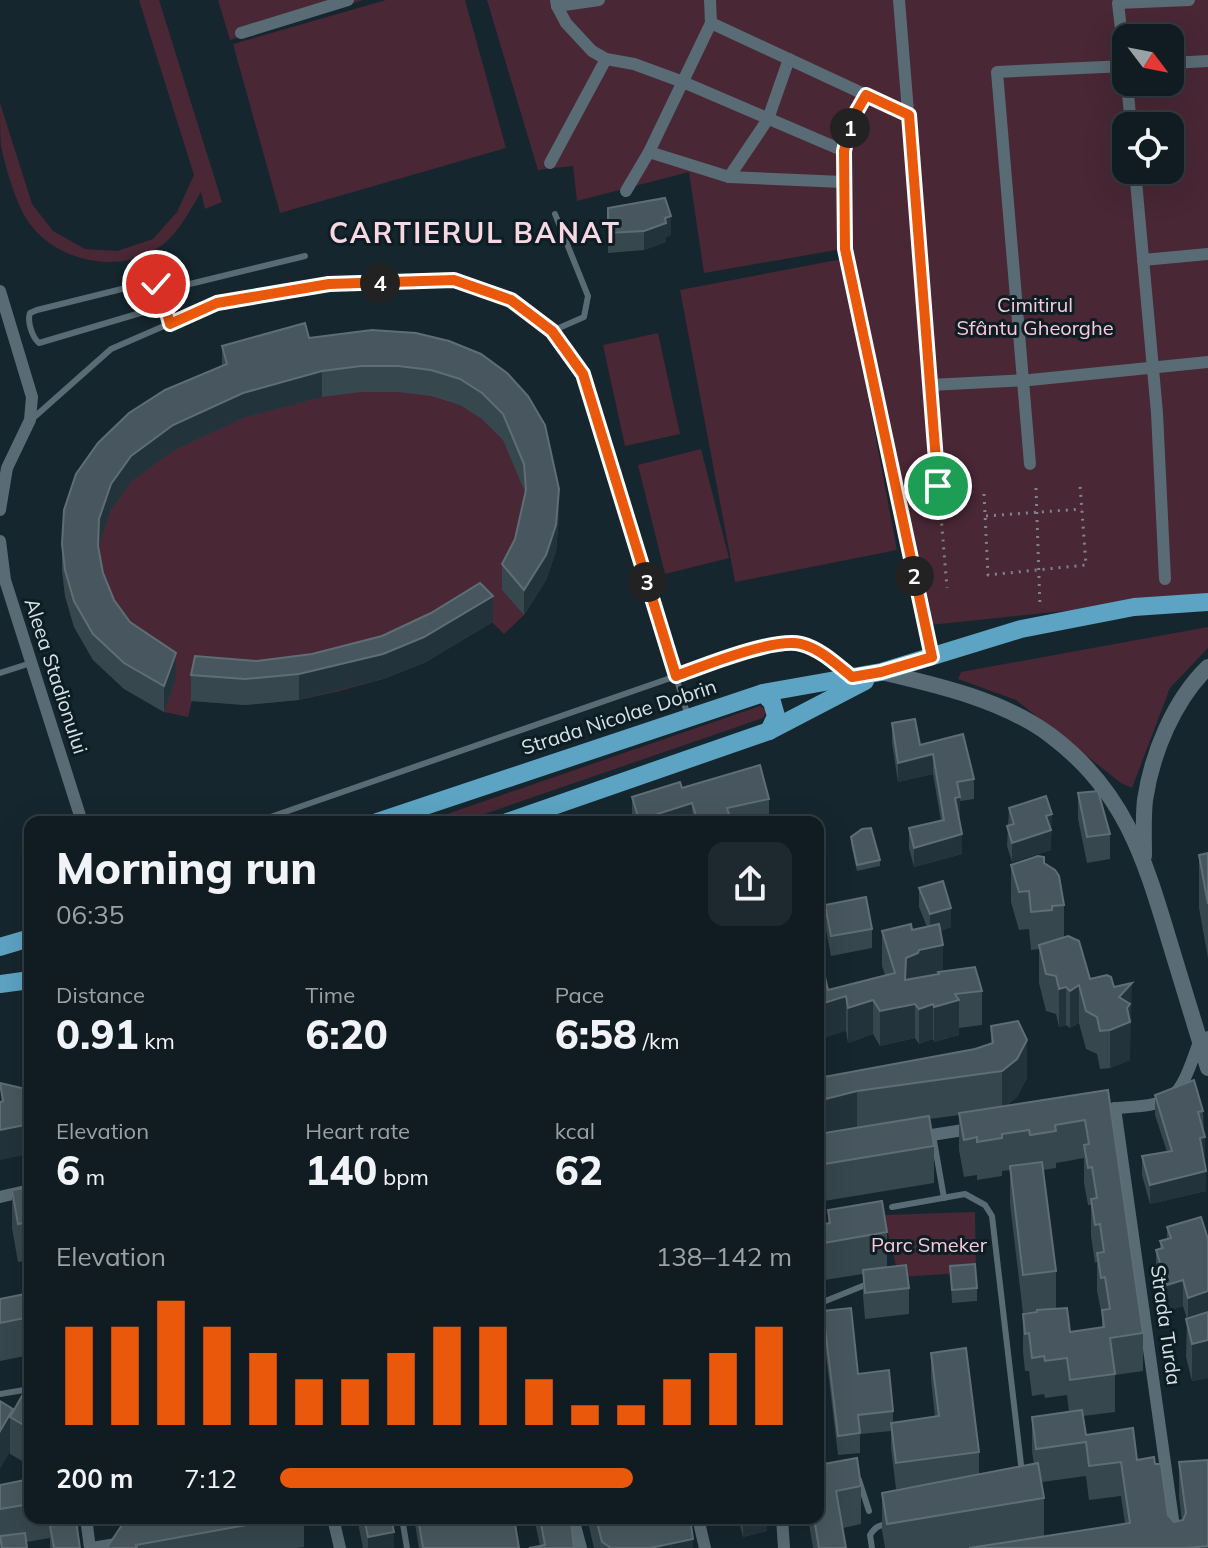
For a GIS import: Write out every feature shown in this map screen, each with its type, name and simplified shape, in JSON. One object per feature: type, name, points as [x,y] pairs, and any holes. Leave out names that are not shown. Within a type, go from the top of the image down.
[{"type":"main road","name":"Strada Nicolae Dobrin","points":[[395,816],[763,693],[881,672],[1041,625],[1134,607],[1208,602]]},
{"type":"main road","name":"Strada Nicolae Dobrin","points":[[524,816],[769,731],[881,672]]},
{"type":"main road","points":[[763,693],[772,702],[776,716],[769,731]]},
{"type":"main road","points":[[0,947],[24,940]]},
{"type":"main road","points":[[0,984],[24,981]]},
{"type":"street","points":[[241,33],[348,0]]},
{"type":"street","points":[[599,0],[556,3],[566,23],[592,51],[606,59],[634,64],[683,82],[844,151]]},
{"type":"street","points":[[626,191],[649,152],[711,23],[710,0]]},
{"type":"street","points":[[899,0],[930,385],[1022,380],[1208,362]]},
{"type":"street","points":[[1121,24],[1118,3],[1189,0]]},
{"type":"street","points":[[711,23],[909,115]]},
{"type":"street","points":[[550,163],[606,59]]},
{"type":"street","points":[[729,177],[768,119],[789,59]]},
{"type":"street","points":[[1184,62],[1208,61]]},
{"type":"street","points":[[1030,464],[997,72],[1112,67]]},
{"type":"street","points":[[866,95],[851,121],[844,151],[845,249],[932,657]]},
{"type":"street","points":[[649,152],[729,177],[843,182]]},
{"type":"street","points":[[1136,184],[1153,368],[1165,579]]},
{"type":"street","points":[[1143,260],[1208,254]]},
{"type":"street","points":[[0,291],[32,397],[30,420],[7,468],[0,510]]},
{"type":"street","name":"Aleea Stadionului","points":[[0,545],[5,580],[80,816]]},
{"type":"street","points":[[1144,857],[1145,801],[1159,746],[1175,710],[1208,667]]},
{"type":"street","points":[[881,672],[962,693],[1010,713],[1048,733],[1080,759],[1100,783],[1122,815],[1144,857],[1204,1038],[1208,1068]]},
{"type":"street","name":"Strada Turda","points":[[1177,1548],[1108,1109],[1151,1104],[1172,1096],[1204,1038]]},
{"type":"street","points":[[904,1140],[990,1126]]},
{"type":"street","points":[[0,1197],[24,1191]]},
{"type":"street","points":[[87,1524],[91,1548],[138,1540]]},
{"type":"street","points":[[334,1524],[340,1548]]},
{"type":"street","points":[[575,1524],[581,1548]]},
{"type":"street","points":[[699,1524],[705,1548]]},
{"type":"street","points":[[782,1524],[784,1548]]},
{"type":"lane","points":[[552,331],[584,317],[588,296],[555,214]]},
{"type":"lane","points":[[161,291],[305,256]]},
{"type":"lane","points":[[30,420],[111,349],[217,303],[329,284],[454,280],[511,300],[552,331],[583,374],[688,716]]},
{"type":"lane","points":[[164,306],[39,343],[35,340],[29,317],[37,310],[146,283],[156,284],[161,291],[170,324]]},
{"type":"lane","points":[[273,816],[754,649],[799,643],[820,652],[852,677]]},
{"type":"lane","points":[[0,673],[31,663]]},
{"type":"lane","points":[[933,1135],[944,1198]]},
{"type":"lane","points":[[892,1207],[965,1194],[985,1205],[992,1216],[1021,1481]]},
{"type":"lane","points":[[824,1302],[875,1281]]},
{"type":"lane","points":[[0,1394],[24,1390]]},
{"type":"lane","points":[[857,1478],[869,1511]]},
{"type":"lane","points":[[872,1548],[870,1535],[873,1530],[879,1525],[893,1523]]},
{"type":"lane","points":[[403,1524],[407,1548]]},
{"type":"path","points":[[930,385],[947,588]]},
{"type":"path","points":[[984,494],[988,575],[1086,565],[1080,485]]},
{"type":"path","points":[[1036,488],[1041,625]]},
{"type":"path","points":[[985,517],[1082,509]]},
{"type":"green space","points":[[139,0],[159,0],[222,202],[205,209],[201,192],[169,239],[138,258],[100,261],[81,258],[46,241],[22,211],[1,146],[0,103],[32,204],[53,231],[85,249],[117,251],[153,239],[177,212],[194,175]]},
{"type":"green space","points":[[218,0],[363,0],[230,40]]},
{"type":"green space","points":[[386,0],[465,0],[506,148],[280,213],[233,44]]},
{"type":"green space","name":"Cimitirul Sfântu Gheorghe","points":[[487,0],[1208,0],[1208,596],[930,625],[842,249],[704,273],[689,172],[577,201],[573,166],[538,170]]},
{"type":"green space","points":[[842,259],[897,550],[735,582],[680,290]]},
{"type":"green space","points":[[658,333],[680,434],[625,446],[603,345]]},
{"type":"green space","points":[[416,359],[554,481],[559,515],[556,551],[546,580],[524,615],[504,634],[492,622],[424,663],[383,679],[299,700],[245,705],[192,701],[188,717],[164,712],[124,689],[93,660],[74,627],[65,596],[62,570],[129,439]]},
{"type":"green space","points":[[701,449],[729,558],[665,574],[638,465]]},
{"type":"green space","points":[[1208,627],[1208,648],[1170,688],[1132,788],[1121,783],[1016,700],[958,679],[961,672]]},
{"type":"green space","points":[[760,706],[767,710],[763,718],[478,816],[441,816]]},
{"type":"green space","name":"Parc Smeker","points":[[975,1212],[976,1272],[899,1277],[883,1215]]},
{"type":"building","points":[[665,198],[671,216],[665,218],[666,223],[644,231],[608,233],[608,208]]},
{"type":"building","points":[[305,323],[309,338],[372,330],[416,333],[449,341],[481,354],[507,373],[528,396],[545,425],[559,489],[556,525],[546,555],[524,590],[502,564],[515,539],[526,490],[524,464],[503,414],[482,393],[460,379],[431,370],[361,366],[322,371],[243,393],[173,425],[131,456],[111,484],[99,519],[98,546],[103,573],[114,600],[130,622],[176,653],[164,686],[124,663],[93,634],[74,601],[65,570],[62,544],[64,510],[76,474],[98,443],[129,413],[165,390],[227,364],[222,346]]},
{"type":"building","points":[[480,583],[493,596],[424,637],[383,654],[299,674],[245,679],[191,675],[195,656],[257,661],[312,654],[382,636],[431,613]]},
{"type":"building","points":[[915,719],[920,745],[963,734],[974,779],[957,782],[960,797],[955,798],[962,834],[914,848],[909,828],[944,820],[933,754],[898,763],[892,723]]},
{"type":"building","points":[[760,765],[769,799],[727,808],[729,816],[696,816],[692,803],[651,816],[638,816],[632,797],[680,782],[682,788]]},
{"type":"building","points":[[1098,791],[1110,834],[1087,837],[1078,793]]},
{"type":"building","points":[[1046,796],[1052,814],[1046,816],[1051,830],[1012,843],[1007,826],[1014,824],[1009,808]]},
{"type":"building","points":[[871,828],[880,860],[857,865],[851,837],[862,829]]},
{"type":"building","points":[[1208,853],[1208,904],[1199,855]]},
{"type":"building","points":[[1044,857],[1044,863],[1059,876],[1064,905],[1052,906],[1052,910],[1031,912],[1029,891],[1019,892],[1011,865]]},
{"type":"building","points":[[943,881],[951,908],[930,914],[919,888]]},
{"type":"building","points":[[866,897],[872,929],[831,936],[825,905]]},
{"type":"building","points":[[911,924],[912,930],[939,924],[943,945],[919,950],[906,958],[905,980],[975,967],[982,991],[955,994],[959,1000],[919,1009],[915,1004],[880,1011],[873,1000],[848,1008],[846,996],[824,1003],[824,973],[828,990],[895,973],[882,931]]},
{"type":"building","points":[[1068,936],[1079,941],[1090,979],[1107,975],[1111,977],[1114,987],[1132,983],[1119,997],[1130,1004],[1127,1008],[1130,1022],[1100,1031],[1097,1017],[1086,1011],[1079,985],[1070,991],[1066,987],[1059,989],[1056,976],[1046,974],[1039,945]]},
{"type":"building","points":[[1018,1021],[1027,1040],[1017,1059],[1002,1071],[857,1091],[824,1099],[824,1077],[975,1049],[993,1043],[991,1026]]},
{"type":"building","points":[[1194,1080],[1203,1111],[1198,1112],[1205,1137],[1200,1138],[1206,1171],[1150,1185],[1142,1156],[1172,1151],[1155,1095]]},
{"type":"building","points":[[0,1083],[24,1089],[24,1125],[0,1130],[0,1102],[3,1101]]},
{"type":"building","points":[[1108,1090],[1143,1333],[1110,1338],[1115,1374],[1070,1380],[1067,1358],[1045,1361],[1044,1356],[1032,1358],[1023,1314],[1067,1308],[1070,1332],[1104,1327],[1102,1310],[1110,1309],[1097,1253],[1104,1252],[1100,1224],[1095,1225],[1091,1199],[1097,1198],[1092,1167],[1088,1168],[1084,1145],[1089,1144],[1085,1120],[1055,1125],[1056,1131],[1030,1135],[1029,1130],[977,1142],[977,1137],[964,1140],[959,1113]]},
{"type":"building","points":[[929,1116],[934,1146],[824,1164],[824,1133]]},
{"type":"building","points":[[1042,1162],[1056,1271],[1023,1275],[1010,1166]]},
{"type":"building","points":[[24,1188],[24,1223],[18,1224],[12,1190]]},
{"type":"building","points":[[882,1201],[887,1232],[824,1243],[824,1224],[830,1223],[828,1210]]},
{"type":"building","points":[[1201,1217],[1208,1239],[1208,1291],[1188,1298],[1183,1280],[1167,1285],[1156,1250],[1163,1248],[1160,1241],[1171,1238],[1167,1227]]},
{"type":"building","points":[[975,1264],[977,1288],[952,1290],[950,1266]]},
{"type":"building","points":[[906,1265],[909,1288],[865,1293],[863,1270]]},
{"type":"building","points":[[24,1294],[24,1318],[0,1323],[0,1299]]},
{"type":"building","points":[[851,1308],[858,1374],[889,1370],[893,1411],[858,1415],[860,1433],[838,1436],[824,1311]]},
{"type":"building","points":[[1208,1312],[1208,1340],[1192,1344],[1186,1319]]},
{"type":"building","points":[[966,1348],[979,1452],[896,1463],[891,1423],[939,1416],[931,1353]]},
{"type":"building","points":[[24,1392],[24,1425],[10,1417]]},
{"type":"building","points":[[0,1401],[13,1409],[0,1431]]},
{"type":"building","points":[[1082,1410],[1086,1435],[1133,1428],[1137,1460],[1154,1457],[1155,1464],[1161,1464],[1168,1515],[1174,1522],[1183,1520],[1186,1513],[1179,1462],[1208,1460],[1208,1546],[969,1548],[1130,1523],[1121,1462],[1089,1466],[1086,1442],[1036,1449],[1032,1417]]},
{"type":"building","points":[[857,1458],[861,1486],[836,1491],[846,1548],[819,1548],[815,1524],[824,1524],[824,1464]]},
{"type":"building","points":[[1038,1463],[1044,1498],[887,1524],[882,1493]]},
{"type":"building","points":[[24,1480],[24,1505],[0,1509],[0,1485]]},
{"type":"building","points":[[76,1524],[80,1548],[54,1548],[50,1526]]},
{"type":"building","points":[[123,1524],[252,1524],[136,1545],[137,1548],[108,1546]]},
{"type":"building","points":[[365,1524],[392,1524],[394,1532],[368,1537]]},
{"type":"building","points":[[419,1524],[515,1524],[519,1548],[423,1548]]},
{"type":"building","points":[[541,1524],[571,1524],[574,1548],[529,1548],[545,1545]]},
{"type":"building","points":[[598,1524],[691,1524],[693,1539],[650,1548],[611,1548],[602,1542]]},
{"type":"building","points":[[25,1533],[27,1548],[2,1548],[0,1536]]},
{"type":"district","name":"CARTIERUL BANAT","points":[[475,233]]},
{"type":"route","points":[[156,284],[161,291],[170,324],[217,303],[329,284],[454,280],[511,300],[552,331],[583,374],[676,676],[754,649],[799,643],[820,652],[852,677],[881,672],[932,657],[845,249],[844,151],[851,121],[866,95],[909,115],[938,486]]}]
